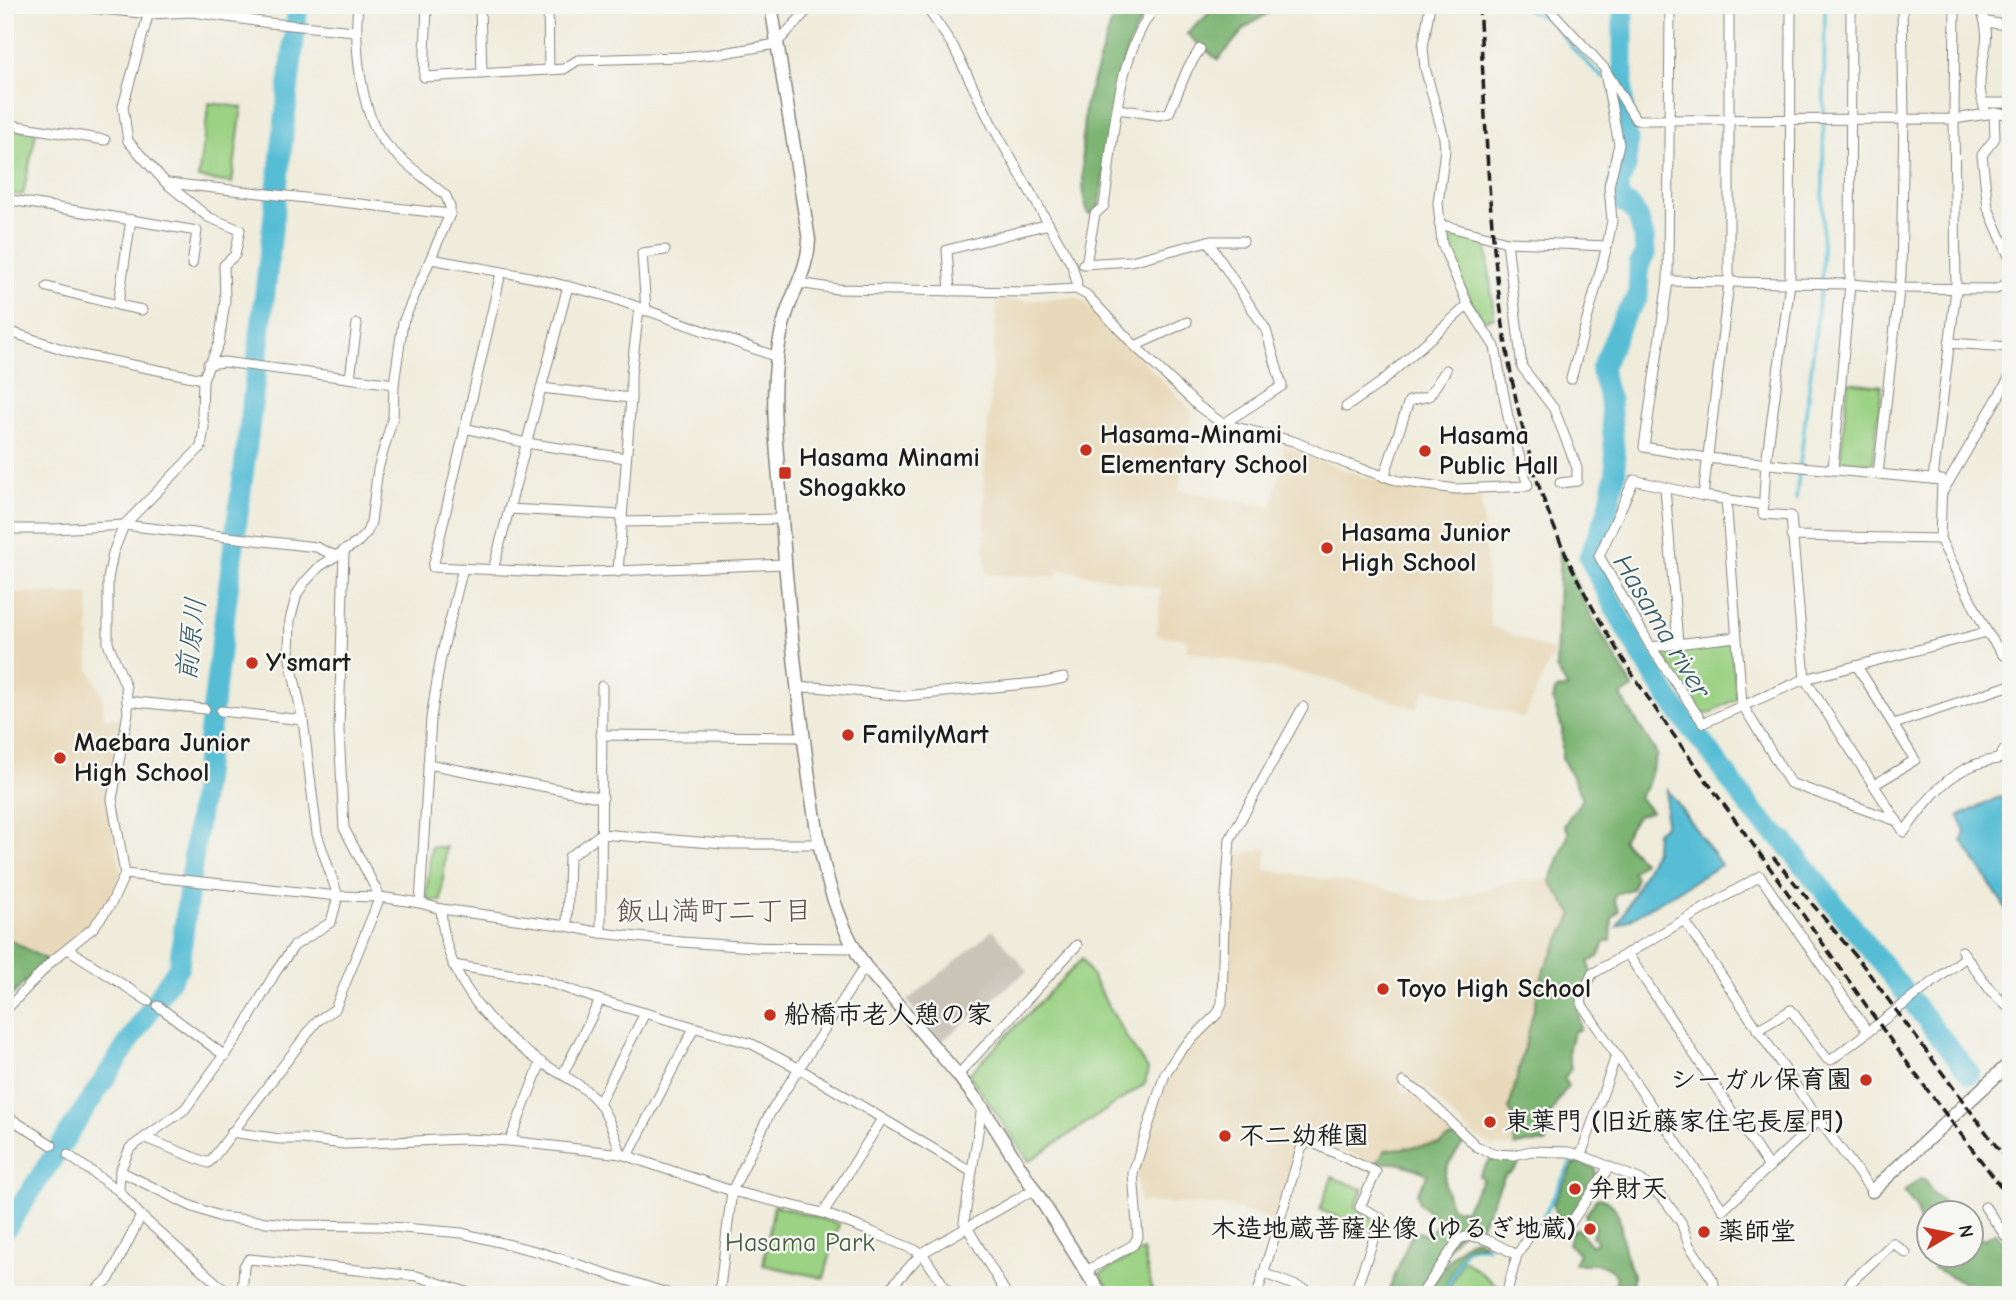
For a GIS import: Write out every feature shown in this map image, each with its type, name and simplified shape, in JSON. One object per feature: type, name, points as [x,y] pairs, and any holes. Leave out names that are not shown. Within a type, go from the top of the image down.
[{"type":"street","points":[[64,5],[192,12],[355,31]]},
{"type":"street","points":[[120,1191],[120,1171],[130,1148],[185,1109],[225,1056],[294,946],[331,922],[338,896],[317,834],[303,720],[289,654],[290,620],[298,594],[305,582],[320,566],[358,542],[371,522],[379,469],[393,417],[394,384],[403,322],[450,214],[446,196],[385,143],[378,132],[367,102],[355,31],[358,5]]},
{"type":"street","points":[[427,5],[424,77],[564,69],[578,60],[681,57],[776,44],[813,5]]},
{"type":"street","points":[[480,5],[482,74]]},
{"type":"street","points":[[548,5],[549,70]]},
{"type":"street","points":[[771,5],[809,240],[808,257],[786,314],[777,357],[775,401],[785,564],[797,688],[819,844],[844,929],[853,948],[982,1107],[1098,1294]]},
{"type":"street","points":[[925,5],[953,46],[992,125],[1072,265],[1076,289]]},
{"type":"street","points":[[1086,264],[1095,214],[1104,206],[1123,79],[1135,42],[1146,18],[1156,5]]},
{"type":"street","points":[[799,283],[837,289],[1025,292],[1076,289],[1087,295],[1135,346],[1198,406],[1223,424],[1293,441],[1384,477],[1457,489],[1528,486],[1508,417],[1495,347],[1468,305],[1442,244],[1438,203],[1444,138],[1425,68],[1423,47],[1430,5]]},
{"type":"street","points":[[1546,5],[1604,68],[1636,120],[1954,118],[2011,114]]},
{"type":"street","points":[[1670,5],[1668,281],[1644,447],[1706,458],[1942,480],[1940,539],[1987,632],[2003,655],[2011,655]]},
{"type":"street","points":[[1703,496],[1729,282],[1729,5]]},
{"type":"street","points":[[1791,5],[1790,283],[1766,463],[1763,514],[1791,516],[1805,679],[1904,832],[1955,773],[1983,761],[1998,759],[2011,741]]},
{"type":"street","points":[[1833,470],[1850,284],[1851,5]]},
{"type":"street","points":[[1878,474],[1899,288],[1904,117],[1902,5]]},
{"type":"street","points":[[1933,479],[1956,289],[1955,5]]},
{"type":"street","points":[[1979,5],[1987,22],[1987,48],[1980,88],[1990,114],[1995,138],[1982,155],[1988,208],[2011,261]]},
{"type":"street","points":[[5,1011],[52,961],[93,928],[111,904],[125,874],[112,799],[128,713],[126,687],[108,643],[108,579],[113,553],[124,525],[201,447],[204,427],[203,379],[219,343],[225,300],[224,265],[235,255],[240,230],[208,217],[166,183],[128,141],[122,106],[150,10]]},
{"type":"street","points":[[1987,22],[2011,26]]},
{"type":"street","points":[[1118,109],[1158,115],[1169,113],[1188,68],[1200,49]]},
{"type":"street","points":[[1571,379],[1608,246],[1612,221],[1609,186],[1619,144],[1604,68]]},
{"type":"street","points":[[1984,103],[2011,103]]},
{"type":"street","points":[[5,124],[105,140]]},
{"type":"street","points":[[166,183],[450,214]]},
{"type":"street","points":[[5,199],[197,231],[192,264]]},
{"type":"street","points":[[118,305],[131,220]]},
{"type":"street","points":[[950,291],[947,250],[1049,224]]},
{"type":"street","points":[[1439,224],[1507,242],[1608,246]]},
{"type":"street","points":[[1072,265],[1130,261],[1208,241],[1243,241]]},
{"type":"street","points":[[1208,241],[1266,330],[1282,386],[1223,424]]},
{"type":"street","points":[[1507,242],[1522,367],[1554,409],[1577,468],[1577,481],[1560,483]]},
{"type":"street","points":[[618,572],[631,375],[642,310],[642,253],[665,250]]},
{"type":"street","points":[[431,259],[568,286],[777,357]]},
{"type":"street","points":[[501,273],[433,567],[569,573],[785,564]]},
{"type":"street","points":[[1668,281],[1956,289],[1996,289],[2011,282]]},
{"type":"street","points":[[47,286],[142,310]]},
{"type":"street","points":[[493,570],[568,286]]},
{"type":"street","points":[[1346,407],[1379,384],[1468,305]]},
{"type":"street","points":[[1135,346],[1186,322]]},
{"type":"street","points":[[350,378],[357,324]]},
{"type":"street","points":[[5,330],[77,355],[203,379]]},
{"type":"street","points":[[1949,343],[2011,347]]},
{"type":"street","points":[[208,364],[224,362],[394,384]]},
{"type":"street","points":[[1384,477],[1409,401],[1429,396],[1446,370]]},
{"type":"street","points":[[1941,495],[2011,374]]},
{"type":"street","points":[[541,388],[631,398]]},
{"type":"street","points":[[465,428],[526,443],[626,458]]},
{"type":"street","points":[[1764,506],[1703,496],[1634,480],[1599,556],[1651,647],[1703,723],[1805,679],[1987,632]]},
{"type":"street","points":[[1665,488],[1678,643]]},
{"type":"street","points":[[1726,499],[1742,704],[1790,783],[1897,821]]},
{"type":"street","points":[[509,509],[621,518],[782,519]]},
{"type":"street","points":[[5,529],[124,525],[316,547],[340,553]]},
{"type":"street","points":[[1791,536],[1940,539]]},
{"type":"street","points":[[145,1138],[208,1163],[317,1021],[335,1009],[380,897],[344,828],[339,720],[340,553]]},
{"type":"street","points":[[420,903],[431,718],[441,657],[463,568]]},
{"type":"street","points":[[1651,647],[1736,638]]},
{"type":"street","points":[[1857,666],[1915,760],[1874,786]]},
{"type":"street","points":[[797,688],[815,687],[904,696],[1064,678]]},
{"type":"street","points":[[1894,724],[2011,685]]},
{"type":"street","points":[[601,933],[603,686]]},
{"type":"street","points":[[127,701],[205,709]]},
{"type":"street","points":[[1086,1271],[1133,1245],[1138,1237],[1133,1173],[1165,1074],[1180,1051],[1218,1013],[1222,1003],[1230,839],[1304,707]]},
{"type":"street","points":[[221,711],[303,720]]},
{"type":"street","points":[[601,735],[804,737]]},
{"type":"street","points":[[428,764],[603,797]]},
{"type":"street","points":[[567,926],[569,857],[601,834],[723,844],[819,844]]},
{"type":"street","points":[[125,874],[338,896],[380,897],[601,933],[754,947],[853,948]]},
{"type":"street","points":[[1819,1120],[1723,1210],[1582,1005],[1581,998],[1592,974],[1760,876],[1867,1031]]},
{"type":"street","points":[[441,909],[442,932],[453,965],[465,989],[484,1013],[518,1045],[563,1074],[599,1103],[625,1155]]},
{"type":"street","points":[[1684,920],[1819,1120],[1872,1191],[2011,1062]]},
{"type":"street","points":[[958,1075],[1077,945]]},
{"type":"street","points":[[68,949],[148,1001]]},
{"type":"street","points":[[1627,953],[1769,1167]]},
{"type":"street","points":[[1757,1030],[1791,1010],[1829,1060],[1964,954],[1991,992],[2011,1010]]},
{"type":"street","points":[[453,965],[539,979],[600,1000],[751,1044],[799,1068],[972,1172]]},
{"type":"street","points":[[719,1295],[733,1191],[769,1115],[865,966]]},
{"type":"street","points":[[563,1074],[600,1000]]},
{"type":"street","points":[[158,1006],[225,1056]]},
{"type":"street","points":[[599,1103],[645,1013]]},
{"type":"street","points":[[625,1155],[694,1028]]},
{"type":"street","points":[[1581,1155],[1616,1056]]},
{"type":"street","points":[[510,1142],[541,1062]]},
{"type":"street","points":[[1403,1082],[1422,1093],[1472,1143],[1493,1154],[1568,1152],[1640,1180],[1664,1199],[1681,1222],[1689,1245],[1713,1280],[1716,1295]]},
{"type":"street","points":[[982,1107],[964,1222],[1007,1295]]},
{"type":"street","points":[[5,1115],[52,1145]]},
{"type":"street","points":[[823,1213],[882,1119]]},
{"type":"street","points":[[231,1132],[344,1144],[463,1139],[625,1155],[733,1191],[823,1213],[922,1254],[950,1295]]},
{"type":"street","points":[[1257,1295],[1301,1149],[1309,1141],[1376,1172],[1360,1207],[1381,1218],[1354,1295]]},
{"type":"street","points":[[68,1155],[120,1191],[141,1216],[230,1295]]},
{"type":"street","points":[[1506,1295],[1517,1255],[1535,1227],[1557,1231],[1568,1227],[1609,1167]]},
{"type":"street","points":[[120,1171],[191,1206],[221,1217],[294,1225],[380,1226],[462,1233],[539,1252],[673,1295]]},
{"type":"street","points":[[884,1295],[922,1254],[1035,1189]]},
{"type":"street","points":[[1984,1207],[2011,1244]]},
{"type":"street","points":[[90,1295],[109,1279],[141,1216]]},
{"type":"street","points":[[1421,1295],[1459,1239],[1468,1235],[1477,1236],[1517,1255]]},
{"type":"street","points":[[1849,1295],[1850,1283],[1893,1243],[1906,1253]]},
{"type":"street","points":[[242,1295],[244,1266],[249,1259],[417,1276],[457,1292],[475,1295]]},
{"type":"street","points":[[1263,1273],[1319,1295]]},
{"type":"shaded area","points":[[1076,297],[1084,301],[1193,412],[1179,490],[1272,507],[1284,445],[1345,471],[1398,487],[1481,496],[1491,626],[1554,652],[1524,718],[1426,688],[1416,709],[1319,677],[1186,651],[1187,639],[1156,635],[1161,589],[1058,569],[1057,576],[985,575],[984,480],[997,300]]},
{"type":"shaded area","name":"Maebara Junior High School","points":[[5,592],[89,595],[89,668],[102,694],[104,718],[121,719],[107,797],[121,873],[110,901],[97,917],[49,958],[5,936]]},
{"type":"shaded area","name":"Toyo High School","points":[[1268,847],[1264,870],[1380,887],[1422,900],[1446,902],[1498,885],[1524,880],[1549,880],[1573,915],[1544,969],[1509,1109],[1520,1129],[1514,1140],[1515,1146],[1492,1147],[1471,1134],[1426,1088],[1408,1078],[1398,1087],[1418,1097],[1458,1137],[1440,1144],[1385,1150],[1376,1164],[1302,1135],[1275,1222],[1227,1206],[1139,1202],[1137,1172],[1172,1067],[1182,1052],[1223,1014],[1227,1001],[1234,855]]},
{"type":"shaded area","points":[[993,930],[1027,971],[941,1042],[907,1001]]},
{"type":"green space","points":[[1117,5],[1151,5],[1138,26],[1120,74],[1100,204],[1094,213],[1088,214],[1083,181],[1085,105]]},
{"type":"green space","points":[[1218,5],[1281,5],[1246,27],[1218,60],[1187,34]]},
{"type":"green space","points":[[209,103],[242,107],[232,183],[198,178]]},
{"type":"green space","points":[[5,128],[36,133],[23,195],[5,193]]},
{"type":"green space","points":[[1447,229],[1486,240],[1494,317],[1483,321],[1465,290],[1445,244],[1443,232]]},
{"type":"green space","points":[[1848,382],[1882,386],[1873,463],[1840,460]]},
{"type":"green space","points":[[1560,549],[1590,614],[1633,688],[1621,696],[1657,754],[1647,786],[1639,797],[1651,812],[1637,816],[1622,840],[1643,862],[1632,872],[1636,877],[1632,889],[1615,894],[1614,901],[1619,910],[1612,919],[1611,941],[1606,941],[1598,957],[1589,962],[1591,988],[1587,1000],[1578,1008],[1580,1029],[1573,1032],[1568,1052],[1571,1068],[1564,1079],[1568,1086],[1548,1120],[1546,1143],[1515,1146],[1514,1140],[1520,1129],[1509,1109],[1544,969],[1573,915],[1550,881],[1569,833],[1564,825],[1583,798],[1562,758],[1562,728],[1553,701],[1555,690],[1568,688],[1556,668]]},
{"type":"green space","points":[[1729,642],[1737,698],[1710,713],[1701,713],[1661,654],[1663,648]]},
{"type":"green space","points":[[431,847],[446,847],[441,901],[426,901]]},
{"type":"green space","points":[[5,937],[47,960],[5,1002]]},
{"type":"green space","points":[[1082,959],[1128,1040],[1148,1069],[1145,1084],[1029,1161],[969,1074]]},
{"type":"green space","points":[[1458,1137],[1463,1144],[1447,1167],[1444,1181],[1452,1208],[1464,1211],[1483,1179],[1479,1176],[1490,1160],[1521,1159],[1511,1173],[1505,1175],[1478,1231],[1465,1230],[1456,1236],[1414,1295],[1387,1295],[1411,1235],[1418,1232],[1428,1235],[1440,1222],[1419,1203],[1417,1193],[1428,1174],[1396,1163],[1376,1164],[1385,1150],[1440,1144]]},
{"type":"green space","points":[[1581,1163],[1595,1168],[1596,1180],[1573,1214],[1561,1223],[1553,1204],[1574,1164]]},
{"type":"green space","points":[[1332,1177],[1363,1189],[1355,1207],[1377,1221],[1374,1231],[1320,1210]]},
{"type":"green space","points":[[1920,1178],[1924,1179],[1938,1198],[1914,1198],[1914,1205],[1904,1192]]},
{"type":"green space","points":[[1600,1198],[1614,1207],[1618,1214],[1625,1254],[1633,1276],[1626,1295],[1607,1295],[1614,1289],[1617,1277],[1603,1266],[1574,1264],[1579,1253],[1568,1244],[1572,1230],[1578,1229],[1591,1246],[1597,1241],[1592,1236],[1595,1227],[1586,1220],[1586,1215],[1596,1199]]},
{"type":"green space","name":"Hasama Park","points":[[774,1205],[839,1224],[824,1278],[763,1265]]},
{"type":"green space","points":[[1996,1232],[2011,1253],[2011,1295],[1990,1295],[1933,1268],[1984,1268],[1984,1239]]},
{"type":"green space","points":[[1476,1239],[1485,1244],[1471,1245],[1464,1249],[1441,1295],[1426,1295],[1454,1254]]},
{"type":"green space","points":[[1143,1250],[1153,1295],[1113,1295],[1100,1274]]},
{"type":"green space","points":[[1463,1259],[1504,1291],[1503,1295],[1446,1295]]},
{"type":"water","points":[[1667,789],[1721,865],[1617,927],[1655,851],[1656,832],[1665,825]]},
{"type":"water","points":[[2011,796],[2011,916],[1962,841],[1965,832],[1959,816],[1997,798]]},
{"type":"waterway","name":"前原川","points":[[5,1230],[179,966],[251,414],[298,5]]},
{"type":"waterway","points":[[1525,5],[1526,10],[1550,20],[1573,49],[1603,78]]},
{"type":"waterway","name":"Hasama river","points":[[1623,5],[1623,103],[1624,126],[1628,139],[1626,167],[1618,184],[1619,200],[1632,208],[1638,217],[1645,254],[1639,265],[1638,297],[1624,317],[1601,370],[1610,401],[1616,471],[1608,511],[1589,557],[1634,643],[1689,726],[1752,810],[1785,842],[1970,1074]]},
{"type":"waterway","points":[[1796,499],[1822,275],[1825,5]]},
{"type":"waterway","points":[[1611,91],[1623,109]]},
{"type":"waterway","points":[[1542,1220],[1573,1158]]},
{"type":"waterway","points":[[1443,1295],[1465,1250],[1487,1247]]},
{"type":"railway","points":[[1479,5],[1489,188],[1501,308],[1522,427],[1539,486],[1558,536],[1606,631],[1663,720],[1889,1038],[2011,1200]]},
{"type":"railway","points":[[1773,857],[1859,960],[2011,1166]]},
{"type":"place","name":"Hasama-Minami Elementary School","points":[[1086,450]]},
{"type":"place","name":"Hasama Public Hall","points":[[1425,451]]},
{"type":"place","name":"Hasama Minami Shogakko","points":[[785,473]]},
{"type":"place","name":"Hasama Junior High School","points":[[1327,548]]},
{"type":"place","name":"Y'smart","points":[[252,663]]},
{"type":"place","name":"FamilyMart","points":[[848,735]]},
{"type":"place","name":"Maebara Junior High School","points":[[60,758]]},
{"type":"place","name":"Toyo High School","points":[[1383,989]]},
{"type":"place","name":"船橋市老人憩の家","points":[[770,1015]]},
{"type":"place","name":"シーガル保育園","points":[[1866,1080]]},
{"type":"place","name":"東葉門 (旧近藤家住宅長屋門)","points":[[1490,1122]]},
{"type":"place","name":"不二幼稚園","points":[[1225,1136]]},
{"type":"place","name":"弁財天","points":[[1575,1189]]},
{"type":"place","name":"木造地蔵菩薩坐像 (ゆるぎ地蔵)","points":[[1590,1229]]},
{"type":"place","name":"薬師堂","points":[[1704,1232]]},
{"type":"district","name":"飯山満町二丁目","points":[[714,911]]}]
